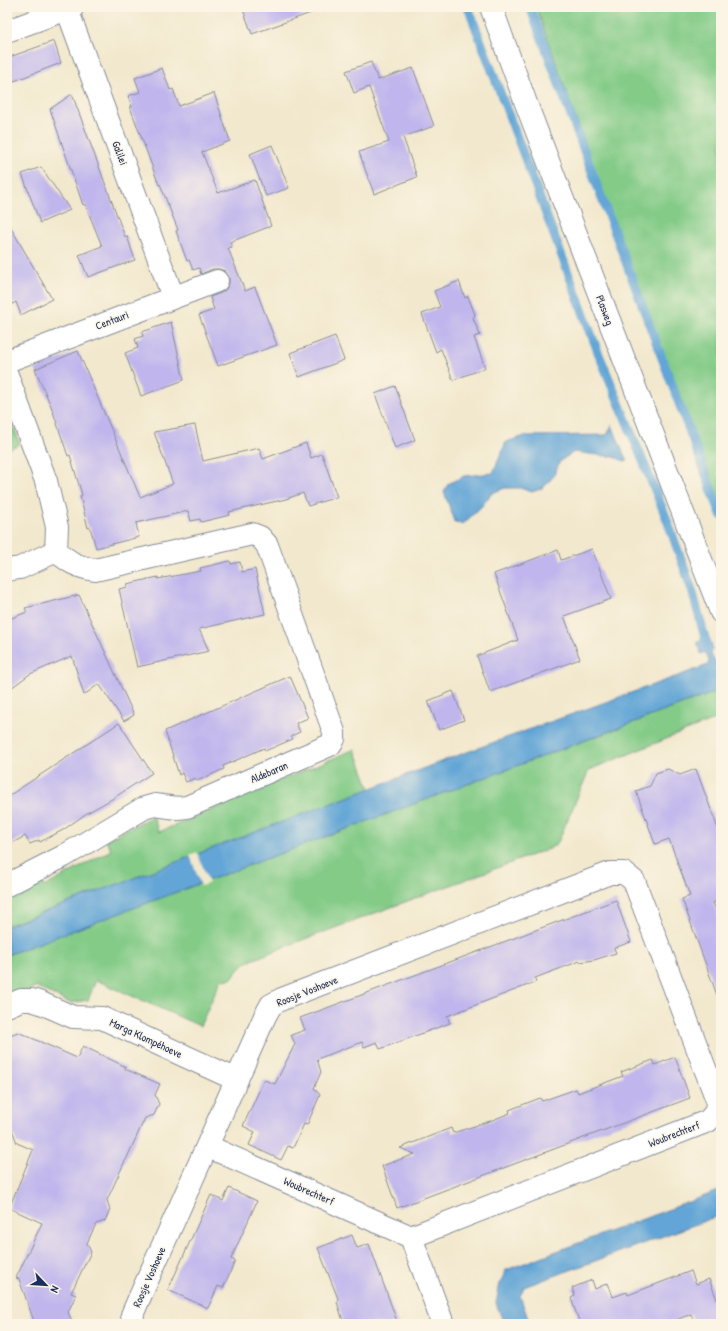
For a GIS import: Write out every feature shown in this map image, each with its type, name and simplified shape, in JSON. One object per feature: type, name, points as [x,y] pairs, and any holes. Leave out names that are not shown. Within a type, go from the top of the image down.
[{"type":"street","name":"Plasweg","points":[[491,7],[527,106],[721,612]]},
{"type":"street","points":[[7,31],[70,8]]},
{"type":"street","name":"Galilei","points":[[70,8],[174,297]]},
{"type":"street","name":"Centauri","points":[[7,361],[217,281]]},
{"type":"street","points":[[7,375],[46,481],[57,527],[56,551],[20,568],[7,570]]},
{"type":"street","name":"Aldebaran","points":[[7,886],[64,856],[144,808],[155,805],[177,808],[187,807],[330,745],[334,739],[334,732],[267,545],[260,537],[252,534],[95,570],[81,567],[68,561],[56,551]]},
{"type":"street","name":"Roosje Voshoeve","points":[[134,1324],[132,1316],[138,1301],[271,1005],[282,999],[610,873],[624,873]]},
{"type":"street","name":"Woubrechterf","points":[[207,1146],[411,1237],[708,1121],[716,1112],[717,1100],[634,881],[624,873]]},
{"type":"street","name":"Marga Klompéhoeve","points":[[7,1006],[22,1000],[32,1000],[73,1017],[102,1018],[237,1080]]},
{"type":"street","points":[[411,1237],[443,1324]]},
{"type":"green space","points":[[536,7],[721,7],[721,520]]},
{"type":"green space","points":[[7,407],[20,444],[7,450]]},
{"type":"green space","points":[[713,693],[720,696],[721,699],[721,717],[589,770],[558,842],[551,848],[286,946],[245,963],[231,979],[221,980],[200,1026],[96,980],[88,1000],[70,1003],[36,987],[7,998],[7,955]]},
{"type":"green space","points":[[355,749],[370,789],[7,926],[7,896],[40,879],[44,887],[111,850],[106,840],[153,816],[159,832]]},
{"type":"water","points":[[612,425],[627,462],[614,457],[574,452],[560,461],[553,477],[543,488],[532,492],[520,488],[505,488],[492,493],[481,507],[463,524],[455,522],[444,492],[448,484],[464,476],[493,473],[506,442],[525,436],[607,435]]},
{"type":"water","points":[[709,637],[713,649],[710,650],[712,657],[716,662],[721,663],[721,697],[713,693],[7,955],[7,926],[456,756],[708,665],[709,660],[705,652],[701,654],[697,641]]},
{"type":"water","points":[[721,1190],[721,1215],[524,1287],[520,1296],[530,1324],[504,1324],[496,1303],[500,1283],[506,1270]]},
{"type":"pier","points":[[197,852],[209,883],[201,886],[190,855]]},
{"type":"building","points":[[242,7],[318,7],[319,10],[252,34]]},
{"type":"building","points":[[54,41],[61,63],[14,81],[7,63],[7,58]]},
{"type":"building","points":[[371,62],[378,80],[413,68],[434,126],[403,137],[417,177],[374,194],[359,152],[389,142],[369,87],[354,93],[346,71]]},
{"type":"building","points":[[162,68],[170,90],[173,89],[179,106],[214,93],[230,141],[202,152],[218,193],[255,180],[271,226],[230,242],[232,247],[228,248],[245,291],[255,287],[277,345],[218,366],[199,315],[214,310],[210,297],[221,293],[226,289],[229,283],[229,277],[225,271],[219,269],[213,269],[201,274],[199,268],[193,270],[189,260],[187,261],[176,231],[178,230],[160,184],[159,185],[130,107],[132,107],[128,96],[140,92],[135,78]]},
{"type":"building","points":[[72,94],[135,260],[88,277],[79,255],[102,246],[85,204],[83,205],[50,109]]},
{"type":"building","points":[[272,145],[289,188],[266,196],[250,154]]},
{"type":"building","points":[[41,167],[70,210],[40,223],[22,174]]},
{"type":"building","points":[[7,221],[52,299],[21,315],[16,302],[7,307]]},
{"type":"building","points":[[459,281],[465,298],[468,296],[475,315],[473,318],[480,335],[474,337],[485,368],[453,380],[441,349],[436,352],[422,314],[440,307],[434,291]]},
{"type":"building","points":[[171,322],[184,380],[141,396],[125,353],[138,348],[135,339],[143,336],[142,332]]},
{"type":"building","points":[[335,336],[344,360],[299,377],[290,353]]},
{"type":"building","points":[[78,351],[140,497],[173,484],[154,432],[195,425],[203,461],[259,448],[263,459],[306,443],[311,458],[322,454],[337,497],[308,506],[303,493],[286,499],[229,512],[230,515],[201,522],[200,519],[191,521],[188,511],[136,523],[139,537],[96,548],[90,527],[88,528],[80,496],[82,495],[70,455],[68,456],[51,406],[35,369]]},
{"type":"building","points":[[395,386],[415,440],[395,448],[375,394]]},
{"type":"building","points":[[592,549],[611,599],[564,616],[580,659],[490,692],[477,656],[518,640],[494,574],[558,550],[561,560]]},
{"type":"building","points":[[230,561],[231,564],[240,562],[242,572],[255,569],[265,614],[199,629],[209,651],[137,667],[119,589],[128,587],[127,584],[158,577],[158,579],[201,571],[200,568]]},
{"type":"building","points":[[79,595],[134,715],[124,721],[99,684],[84,695],[72,656],[30,674],[7,691],[7,620],[27,612],[25,608]]},
{"type":"building","points":[[290,676],[308,718],[296,723],[300,732],[291,736],[293,739],[265,751],[264,748],[223,766],[224,769],[197,781],[195,778],[186,782],[182,773],[179,775],[165,731]]},
{"type":"building","points":[[453,691],[464,720],[439,730],[428,701]]},
{"type":"building","points":[[119,723],[152,773],[87,813],[63,830],[40,842],[39,840],[30,844],[25,836],[7,846],[7,797]]},
{"type":"building","points":[[668,769],[680,775],[696,769],[721,837],[721,900],[713,903],[721,921],[721,998],[718,998],[682,899],[690,896],[669,839],[655,844],[636,791],[650,786],[656,773]]},
{"type":"building","points":[[616,900],[631,942],[614,948],[616,953],[594,960],[580,961],[535,978],[536,982],[447,1016],[450,1023],[380,1049],[377,1042],[364,1047],[362,1042],[317,1059],[321,1072],[314,1088],[320,1095],[307,1125],[304,1124],[293,1148],[288,1146],[281,1160],[249,1145],[255,1132],[243,1126],[264,1080],[275,1084],[295,1044],[291,1035],[305,1030],[300,1018]]},
{"type":"building","points":[[18,1032],[77,1058],[83,1046],[126,1067],[125,1069],[160,1084],[155,1095],[159,1104],[154,1115],[145,1118],[107,1200],[110,1210],[105,1221],[96,1224],[87,1243],[91,1252],[71,1293],[76,1295],[68,1312],[73,1324],[35,1324],[19,1279],[16,1278],[42,1223],[9,1208],[33,1150],[17,1143],[7,1117],[7,1036]]},
{"type":"building","points":[[675,1057],[690,1098],[397,1208],[382,1166],[415,1154],[400,1148],[451,1128],[453,1133],[490,1121],[510,1113],[509,1110],[540,1098],[542,1101],[576,1089],[578,1093],[623,1076],[621,1072],[653,1060],[655,1065]]},
{"type":"building","points":[[229,1188],[257,1201],[231,1259],[235,1261],[223,1288],[218,1286],[208,1308],[168,1290],[211,1195],[223,1201]]},
{"type":"building","points":[[352,1235],[357,1248],[369,1244],[398,1324],[344,1324],[337,1302],[339,1301],[318,1248]]},
{"type":"building","points":[[691,1271],[696,1284],[709,1279],[721,1310],[721,1318],[706,1324],[695,1324],[691,1314],[666,1324],[580,1324],[571,1298],[575,1296],[572,1288],[592,1280],[595,1289],[608,1283],[613,1297],[627,1292],[628,1295]]},
{"type":"waterway","points":[[468,7],[598,352],[666,517],[692,590],[708,649]]},
{"type":"waterway","points":[[530,7],[721,515]]}]
